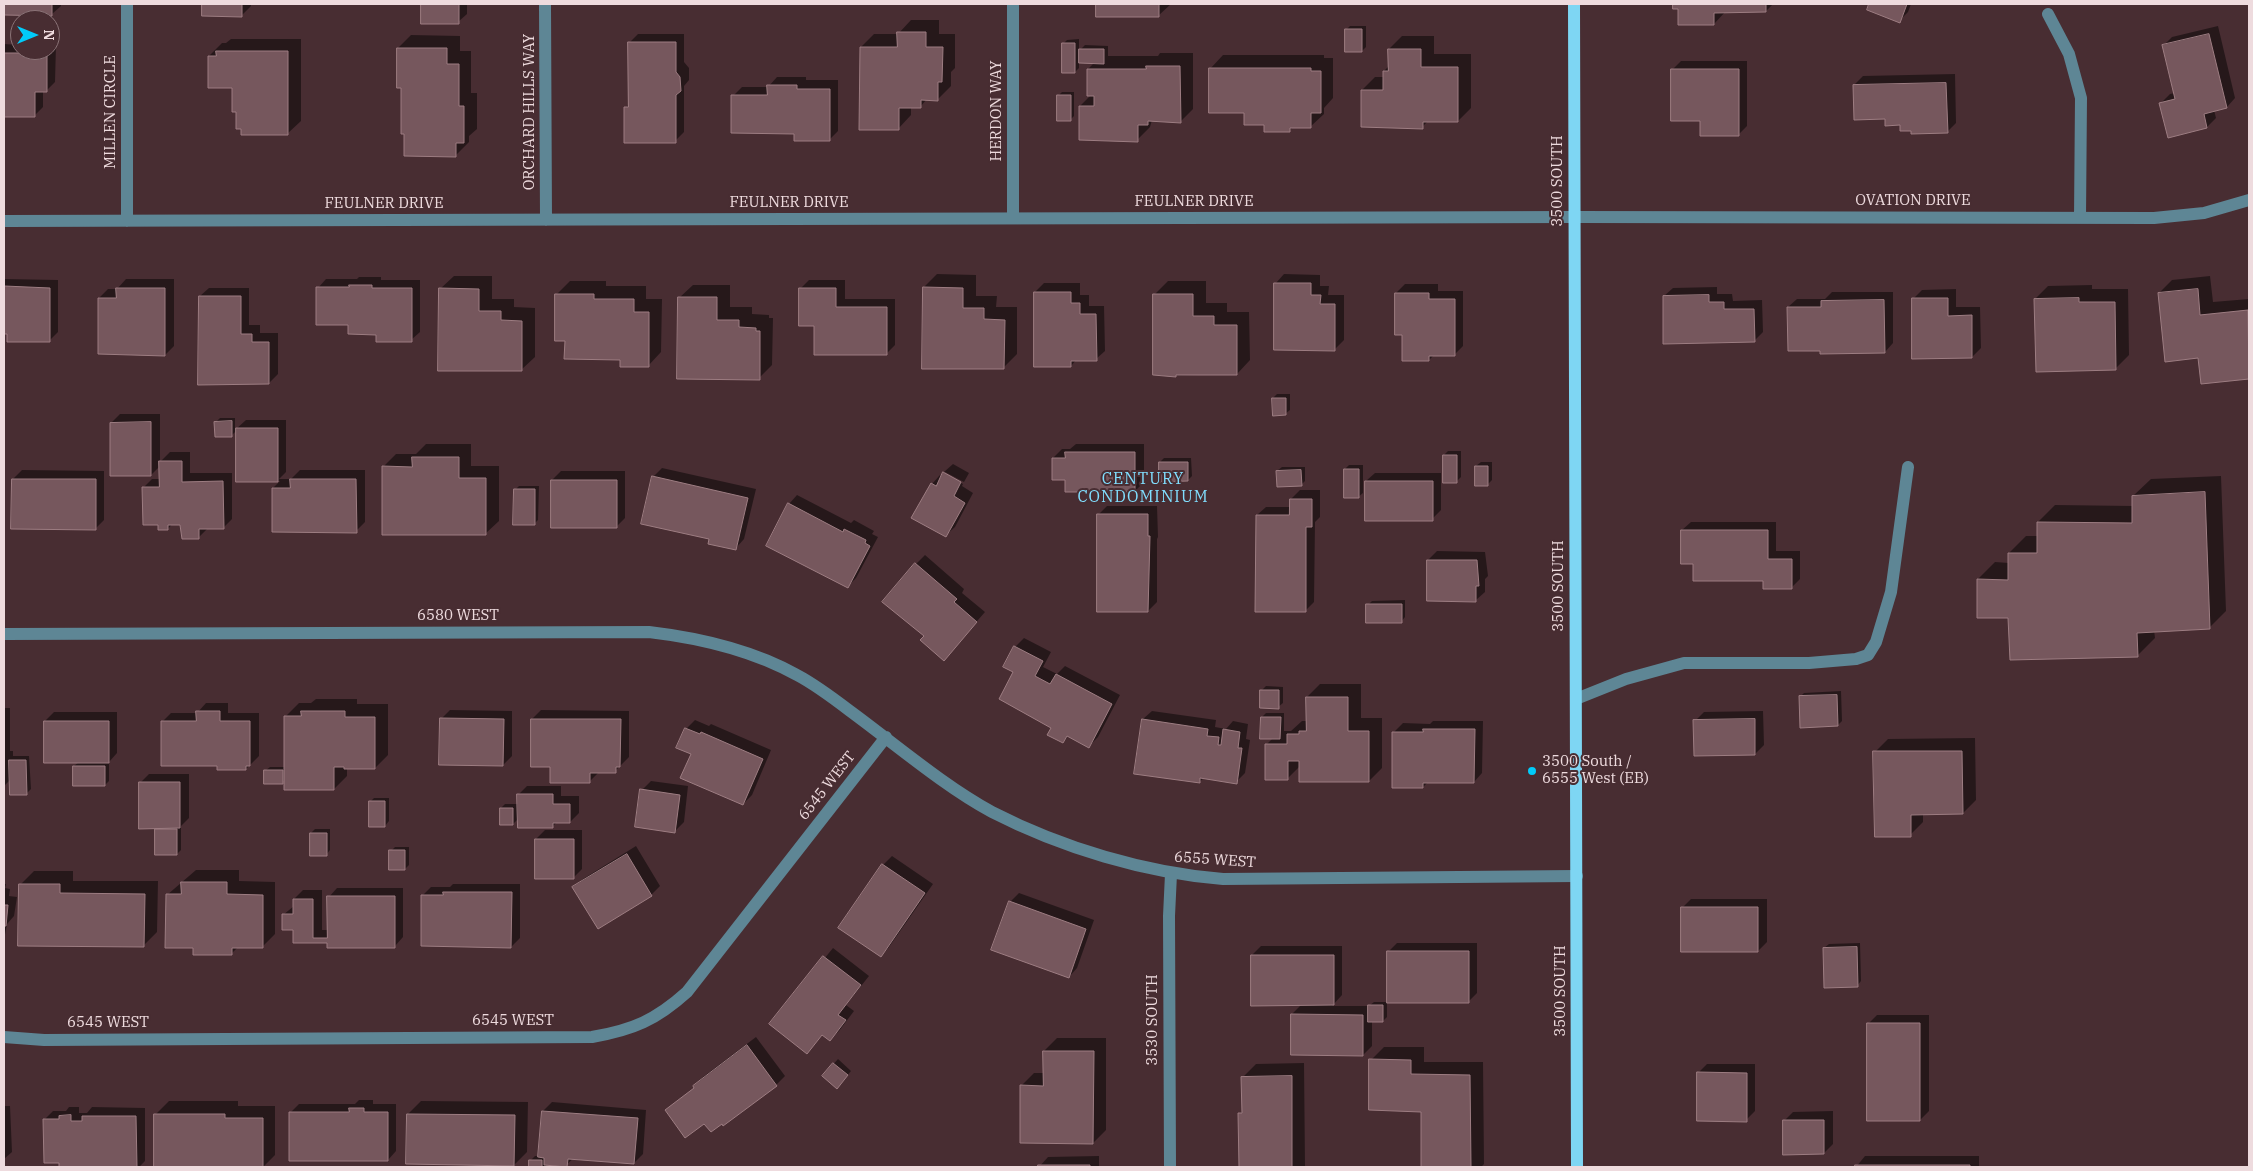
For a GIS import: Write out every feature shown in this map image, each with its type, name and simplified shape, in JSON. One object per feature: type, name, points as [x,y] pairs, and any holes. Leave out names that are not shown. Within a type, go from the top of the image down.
[{"type":"main road","name":"3500 SOUTH","points":[[1574,4],[1577,1167]]},
{"type":"street","name":"MILLEN CIRCLE","points":[[127,4],[127,221]]},
{"type":"street","name":"ORCHARD HILLS WAY","points":[[546,4],[546,220]]},
{"type":"street","name":"HERDON WAY","points":[[1013,4],[1013,218]]},
{"type":"street","points":[[2048,14],[2068,54],[2081,98],[2080,217]]},
{"type":"street","name":"OVATION DRIVE","points":[[1575,217],[2154,218],[2196,214],[2249,200]]},
{"type":"street","name":"FEULNER DRIVE","points":[[4,222],[1575,217]]},
{"type":"street","points":[[1576,699],[1626,679],[1684,663],[1809,663],[1856,659],[1868,655],[1876,642],[1891,592],[1908,467]]},
{"type":"street","name":"6580 WEST","points":[[4,634],[649,632],[677,635],[738,650],[797,675],[825,692],[886,737]]},
{"type":"street","name":"6555 WEST","points":[[886,737],[956,789],[992,811],[1074,845],[1124,862],[1171,874],[1245,880],[1576,876]]},
{"type":"street","name":"6545 WEST","points":[[4,1037],[44,1040],[592,1037],[618,1033],[652,1019],[667,1010],[687,992],[886,737]]},
{"type":"street","name":"3530 SOUTH","points":[[1170,1167],[1169,916],[1171,874]]},
{"type":"building","points":[[4,4],[52,4],[52,10],[10,10],[10,15],[4,15]]},
{"type":"building","points":[[202,4],[242,4],[242,17],[202,16]]},
{"type":"building","points":[[421,4],[459,4],[459,24],[421,24]]},
{"type":"building","points":[[1096,4],[1159,4],[1159,17],[1096,17]]},
{"type":"building","points":[[1673,4],[1766,4],[1766,12],[1714,13],[1714,25],[1678,25],[1678,9],[1673,9]]},
{"type":"building","points":[[1869,4],[1907,4],[1900,23],[1867,10]]},
{"type":"building","points":[[1345,29],[1362,29],[1362,52],[1345,52]]},
{"type":"building","points":[[897,32],[926,32],[926,47],[943,47],[942,82],[938,82],[938,101],[921,100],[921,108],[899,108],[899,130],[859,130],[860,47],[897,47]]},
{"type":"building","points":[[2209,34],[2227,108],[2204,114],[2207,128],[2168,138],[2159,103],[2175,99],[2162,45]]},
{"type":"building","points":[[628,42],[676,42],[676,72],[680,77],[681,91],[676,95],[676,143],[624,143],[624,107],[628,107]]},
{"type":"building","points":[[1062,43],[1075,43],[1075,73],[1062,73]]},
{"type":"building","points":[[397,48],[447,48],[447,64],[459,64],[459,106],[464,106],[464,143],[456,143],[456,157],[404,156],[404,134],[401,134],[401,88],[397,88]]},
{"type":"building","points":[[1079,49],[1104,49],[1104,64],[1079,63]]},
{"type":"building","points":[[1388,49],[1421,49],[1421,67],[1458,67],[1458,122],[1423,122],[1423,129],[1361,127],[1361,90],[1383,90],[1383,71],[1388,71]]},
{"type":"building","points":[[216,51],[288,51],[288,135],[241,135],[241,129],[236,129],[236,112],[232,112],[232,88],[208,88],[208,56],[216,56]]},
{"type":"building","points":[[4,53],[10,53],[10,60],[47,60],[47,92],[35,92],[35,117],[4,117]]},
{"type":"building","points":[[1146,66],[1180,66],[1181,123],[1148,121],[1148,125],[1138,125],[1138,142],[1079,140],[1079,106],[1094,106],[1094,96],[1087,96],[1087,69],[1146,69]]},
{"type":"building","points":[[1209,68],[1311,68],[1311,71],[1321,71],[1321,113],[1311,113],[1311,128],[1290,128],[1290,132],[1264,132],[1264,125],[1244,125],[1244,113],[1209,113]]},
{"type":"building","points":[[1671,69],[1739,69],[1739,136],[1700,136],[1700,121],[1671,121]]},
{"type":"building","points":[[1946,83],[1948,133],[1911,134],[1911,131],[1900,131],[1900,125],[1885,126],[1885,119],[1854,120],[1853,85]]},
{"type":"building","points":[[767,85],[797,85],[797,89],[830,89],[830,141],[794,141],[794,134],[731,133],[731,95],[767,95]]},
{"type":"building","points":[[1057,95],[1071,95],[1071,121],[1057,121]]},
{"type":"building","points":[[1274,283],[1311,283],[1311,295],[1321,295],[1320,304],[1335,304],[1335,351],[1274,350]]},
{"type":"building","points":[[349,285],[372,285],[372,288],[412,288],[412,342],[376,342],[376,335],[348,334],[348,325],[316,325],[316,287],[349,287]]},
{"type":"building","points":[[4,286],[50,288],[50,342],[7,342],[7,334],[4,334]]},
{"type":"building","points":[[923,287],[963,288],[963,308],[984,308],[984,319],[1005,320],[1004,369],[922,369]]},
{"type":"building","points":[[116,288],[165,288],[165,356],[98,354],[98,298],[116,298]]},
{"type":"building","points":[[439,288],[479,289],[479,311],[501,311],[501,320],[522,321],[522,371],[438,371]]},
{"type":"building","points":[[799,288],[836,288],[836,307],[887,307],[887,355],[814,355],[814,326],[799,326]]},
{"type":"building","points":[[2198,289],[2200,315],[2248,310],[2249,379],[2201,384],[2198,358],[2165,362],[2158,293]]},
{"type":"building","points":[[1034,292],[1071,292],[1071,303],[1080,303],[1080,314],[1096,314],[1097,361],[1071,361],[1071,367],[1034,367]]},
{"type":"building","points":[[1395,293],[1429,293],[1429,299],[1455,299],[1455,356],[1429,356],[1429,361],[1402,361],[1402,335],[1395,335]]},
{"type":"building","points":[[555,294],[594,294],[594,299],[634,299],[634,312],[649,312],[649,367],[620,367],[620,360],[564,359],[565,341],[555,341]]},
{"type":"building","points":[[1153,294],[1193,294],[1193,316],[1214,316],[1214,325],[1237,325],[1237,375],[1176,375],[1176,377],[1153,375]]},
{"type":"building","points":[[1709,295],[1709,302],[1724,302],[1724,309],[1754,309],[1755,342],[1663,344],[1663,296]]},
{"type":"building","points":[[199,296],[241,296],[241,334],[252,334],[252,342],[269,342],[269,384],[198,385]]},
{"type":"building","points":[[678,297],[717,297],[717,320],[739,320],[739,327],[756,328],[756,331],[760,331],[760,380],[677,379]]},
{"type":"building","points":[[1912,298],[1948,298],[1948,316],[1972,315],[1972,358],[1912,359]]},
{"type":"building","points":[[2079,298],[2079,302],[2115,302],[2116,370],[2036,372],[2034,299]]},
{"type":"building","points":[[1884,300],[1885,353],[1820,354],[1820,351],[1788,351],[1787,307],[1821,307],[1821,301]]},
{"type":"building","points":[[1272,398],[1286,398],[1286,415],[1273,416]]},
{"type":"building","points":[[232,421],[232,437],[215,437],[214,422]]},
{"type":"building","points":[[151,422],[151,476],[110,476],[110,423]]},
{"type":"building","points":[[236,428],[278,428],[278,482],[236,482]]},
{"type":"building","points":[[1065,452],[1135,452],[1135,492],[1065,492],[1065,480],[1052,480],[1052,458],[1065,458]]},
{"type":"building","points":[[1443,455],[1457,455],[1457,483],[1443,483]]},
{"type":"building","points":[[412,457],[459,457],[459,478],[486,478],[486,535],[382,535],[382,466],[412,467]]},
{"type":"building","points":[[159,461],[182,461],[182,482],[223,481],[224,529],[199,529],[199,539],[182,539],[180,525],[168,525],[168,530],[158,530],[158,525],[143,525],[142,487],[159,487]]},
{"type":"building","points":[[1159,462],[1188,462],[1188,481],[1159,482]]},
{"type":"building","points":[[1475,466],[1488,466],[1488,486],[1475,486]]},
{"type":"building","points":[[1344,469],[1359,469],[1359,498],[1344,498]]},
{"type":"building","points":[[1301,470],[1302,486],[1277,487],[1276,471]]},
{"type":"building","points":[[943,472],[961,482],[954,496],[965,503],[946,537],[911,518],[931,483],[936,486]]},
{"type":"building","points":[[652,476],[748,498],[736,550],[708,544],[709,539],[641,524]]},
{"type":"building","points":[[12,479],[96,479],[96,530],[11,529]]},
{"type":"building","points":[[290,479],[356,479],[357,533],[272,532],[272,488],[290,488]]},
{"type":"building","points":[[551,480],[617,480],[617,528],[551,528]]},
{"type":"building","points":[[1365,481],[1433,481],[1433,521],[1365,521]]},
{"type":"building","points":[[514,489],[535,489],[535,525],[513,525]]},
{"type":"building","points":[[2205,492],[2210,629],[2137,633],[2138,657],[2010,660],[2008,618],[1977,618],[1977,579],[2008,580],[2008,553],[2037,553],[2037,522],[2132,523],[2132,496]]},
{"type":"building","points":[[1290,499],[1312,499],[1312,527],[1306,527],[1306,612],[1255,612],[1256,515],[1289,515]]},
{"type":"building","points":[[788,503],[843,532],[844,529],[866,540],[865,543],[870,546],[848,588],[766,546]]},
{"type":"building","points":[[1097,514],[1148,514],[1148,536],[1150,536],[1148,612],[1097,612]]},
{"type":"building","points":[[1681,530],[1768,530],[1768,559],[1792,559],[1792,589],[1763,589],[1763,581],[1693,581],[1693,564],[1681,564]]},
{"type":"building","points":[[1427,560],[1477,560],[1479,586],[1476,586],[1476,602],[1427,601]]},
{"type":"building","points":[[915,563],[957,599],[954,602],[977,622],[944,661],[920,640],[924,636],[882,602]]},
{"type":"building","points":[[1366,604],[1402,604],[1402,623],[1366,623]]},
{"type":"building","points":[[1014,646],[1043,661],[1035,676],[1050,684],[1056,674],[1112,704],[1089,748],[1067,736],[1063,743],[1047,735],[1051,728],[999,699],[1013,672],[1003,667]]},
{"type":"building","points":[[1260,690],[1279,690],[1279,709],[1260,708]]},
{"type":"building","points":[[1837,695],[1838,726],[1800,728],[1799,696]]},
{"type":"building","points":[[1306,697],[1348,697],[1348,731],[1369,731],[1369,782],[1299,782],[1299,761],[1288,761],[1288,780],[1265,780],[1265,744],[1287,744],[1287,734],[1299,734],[1299,731],[1306,731]]},
{"type":"building","points":[[196,711],[220,711],[220,721],[250,721],[250,766],[246,766],[246,770],[217,770],[217,766],[161,766],[161,721],[196,721]]},
{"type":"building","points":[[301,711],[345,711],[345,717],[375,717],[375,769],[344,769],[344,767],[334,767],[334,790],[284,790],[284,716],[301,716]]},
{"type":"building","points":[[1261,717],[1281,717],[1280,739],[1260,739]]},
{"type":"building","points":[[440,718],[504,719],[503,766],[439,765]]},
{"type":"building","points":[[531,719],[621,719],[620,767],[616,767],[616,773],[590,773],[590,783],[550,783],[550,767],[531,767]]},
{"type":"building","points":[[1142,719],[1208,729],[1207,736],[1219,737],[1218,745],[1221,745],[1223,729],[1240,732],[1238,748],[1242,748],[1237,784],[1200,778],[1200,783],[1134,774]]},
{"type":"building","points":[[1755,719],[1755,755],[1694,756],[1693,720]]},
{"type":"building","points":[[44,721],[109,721],[109,763],[44,763]]},
{"type":"building","points":[[685,728],[700,734],[701,732],[763,759],[743,805],[680,778],[691,754],[676,748]]},
{"type":"building","points":[[1423,729],[1475,729],[1474,783],[1423,783],[1423,788],[1392,788],[1392,732],[1423,732]]},
{"type":"building","points":[[1873,751],[1962,751],[1963,814],[1911,815],[1911,837],[1875,837]]},
{"type":"building","points":[[9,760],[26,760],[27,795],[10,795]]},
{"type":"building","points":[[73,766],[105,766],[105,786],[73,786]]},
{"type":"building","points":[[264,770],[283,770],[283,784],[264,784]]},
{"type":"building","points":[[139,782],[180,782],[180,828],[139,829]]},
{"type":"building","points":[[640,789],[680,795],[675,833],[635,827]]},
{"type":"building","points":[[517,794],[553,794],[553,804],[570,804],[570,823],[553,823],[553,828],[518,828]]},
{"type":"building","points":[[369,801],[385,801],[385,827],[369,827]]},
{"type":"building","points":[[500,808],[513,808],[513,825],[500,825]]},
{"type":"building","points":[[155,829],[177,829],[177,855],[155,855]]},
{"type":"building","points":[[310,833],[327,833],[327,856],[310,856]]},
{"type":"building","points":[[535,839],[574,839],[574,879],[535,879]]},
{"type":"building","points":[[389,850],[405,850],[405,870],[389,870]]},
{"type":"building","points":[[627,854],[652,896],[598,929],[572,887]]},
{"type":"building","points":[[882,864],[925,893],[881,957],[838,928]]},
{"type":"building","points":[[181,882],[227,882],[227,894],[263,895],[263,948],[232,948],[232,955],[193,955],[193,948],[165,948],[166,894],[181,894]]},
{"type":"building","points":[[19,884],[60,884],[60,893],[145,894],[144,947],[18,946]]},
{"type":"building","points":[[443,892],[512,892],[511,948],[421,946],[421,895],[443,895]]},
{"type":"building","points":[[327,896],[395,896],[395,948],[327,948],[327,943],[293,943],[293,930],[282,930],[282,914],[293,914],[293,899],[313,899],[313,938],[327,938]]},
{"type":"building","points":[[1009,901],[1086,929],[1069,978],[991,950]]},
{"type":"building","points":[[4,905],[8,905],[6,926],[4,926]]},
{"type":"building","points":[[1681,907],[1758,907],[1758,952],[1681,952]]},
{"type":"building","points":[[1857,947],[1858,987],[1824,988],[1823,948]]},
{"type":"building","points":[[1387,951],[1469,951],[1469,1003],[1387,1003]]},
{"type":"building","points":[[1251,955],[1334,955],[1334,1005],[1251,1006]]},
{"type":"building","points":[[823,956],[861,985],[838,1015],[846,1020],[830,1041],[822,1035],[807,1054],[769,1024]]},
{"type":"building","points":[[1368,1005],[1383,1005],[1383,1022],[1368,1022]]},
{"type":"building","points":[[1291,1014],[1363,1015],[1363,1056],[1291,1055]]},
{"type":"building","points":[[1867,1023],[1920,1023],[1920,1121],[1867,1121]]},
{"type":"building","points":[[747,1045],[777,1086],[723,1126],[722,1124],[711,1132],[704,1124],[685,1138],[665,1110]]},
{"type":"building","points":[[1043,1051],[1094,1051],[1093,1144],[1020,1143],[1020,1085],[1043,1086]]},
{"type":"building","points":[[1369,1059],[1411,1060],[1411,1074],[1470,1075],[1471,1167],[1421,1167],[1421,1112],[1369,1110]]},
{"type":"building","points":[[833,1063],[848,1075],[837,1089],[822,1076]]},
{"type":"building","points":[[1697,1072],[1747,1073],[1747,1122],[1697,1121]]},
{"type":"building","points":[[1292,1076],[1292,1167],[1239,1167],[1238,1113],[1242,1113],[1241,1077]]},
{"type":"building","points":[[349,1108],[364,1108],[364,1112],[388,1112],[388,1161],[289,1161],[289,1112],[349,1112]]},
{"type":"building","points":[[542,1111],[638,1118],[634,1164],[568,1159],[567,1167],[544,1165],[544,1158],[538,1157]]},
{"type":"building","points":[[154,1114],[225,1114],[225,1118],[263,1118],[263,1167],[154,1167]]},
{"type":"building","points":[[407,1114],[515,1115],[514,1166],[406,1164]]},
{"type":"building","points":[[71,1115],[71,1121],[82,1121],[82,1116],[136,1116],[137,1167],[59,1167],[59,1163],[44,1163],[43,1119],[59,1119],[59,1116]]},
{"type":"building","points":[[1783,1120],[1824,1120],[1824,1154],[1783,1155]]},
{"type":"building","points":[[529,1160],[542,1160],[542,1167],[529,1167]]},
{"type":"building","points":[[1038,1165],[1090,1165],[1090,1167],[1038,1167]]},
{"type":"building","points":[[1855,1165],[1970,1165],[1970,1167],[1855,1167]]},
{"type":"place","name":"3500 South / 6555 West (EB)","points":[[1532,771]]},
{"type":"district","name":"CENTURY CONDOMINIUM","points":[[1143,488]]}]
